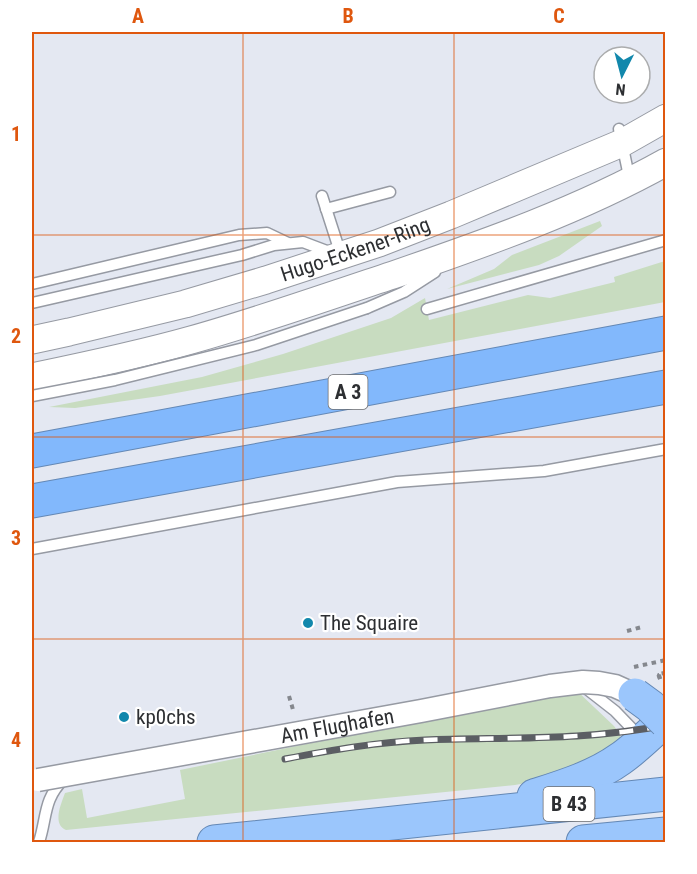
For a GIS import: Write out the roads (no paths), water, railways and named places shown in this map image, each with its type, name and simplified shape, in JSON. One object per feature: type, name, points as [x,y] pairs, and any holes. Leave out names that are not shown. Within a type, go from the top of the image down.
[{"type":"highway","name":"A 3","points":[[32,451],[666,333]]},
{"type":"highway","name":"A 3","points":[[32,501],[666,387]]},
{"type":"highway","points":[[471,815],[549,791],[619,760],[658,727],[650,706],[635,695]]},
{"type":"highway","name":"B 43","points":[[214,843],[666,794]]},
{"type":"highway","name":"B 43","points":[[583,843],[666,834]]},
{"type":"street","name":"Hugo-Eckener-Ring","points":[[32,339],[185,304],[379,243],[451,215],[620,136],[666,118]]},
{"type":"street","name":"Hugo-Eckener-Ring","points":[[32,377],[189,341],[302,306],[473,248],[566,211],[630,182],[666,162]]},
{"type":"street","name":"Am Flughafen","points":[[38,780],[550,686],[583,682],[599,683],[615,686],[635,695]]},
{"type":"lane","points":[[620,136],[630,182]]},
{"type":"lane","points":[[326,209],[390,192]]},
{"type":"lane","points":[[321,196],[341,256]]},
{"type":"lane","points":[[32,284],[239,235],[267,233],[288,243]]},
{"type":"lane","points":[[427,309],[666,240]]},
{"type":"lane","points":[[32,303],[242,255],[274,245],[303,242],[341,256]]},
{"type":"lane","points":[[32,396],[115,380],[256,345],[367,308],[404,292],[473,248]]},
{"type":"lane","points":[[32,549],[397,483],[544,471],[666,449]]},
{"type":"lane","points":[[39,843],[48,801],[58,784],[69,773],[300,724],[564,681],[583,686],[605,703],[658,727]]},
{"type":"railway","points":[[285,759],[389,743],[576,736],[666,725]]},
{"type":"place","name":"The Squaire","points":[[308,623]]},
{"type":"place","name":"kp0chs","points":[[124,717]]}]
